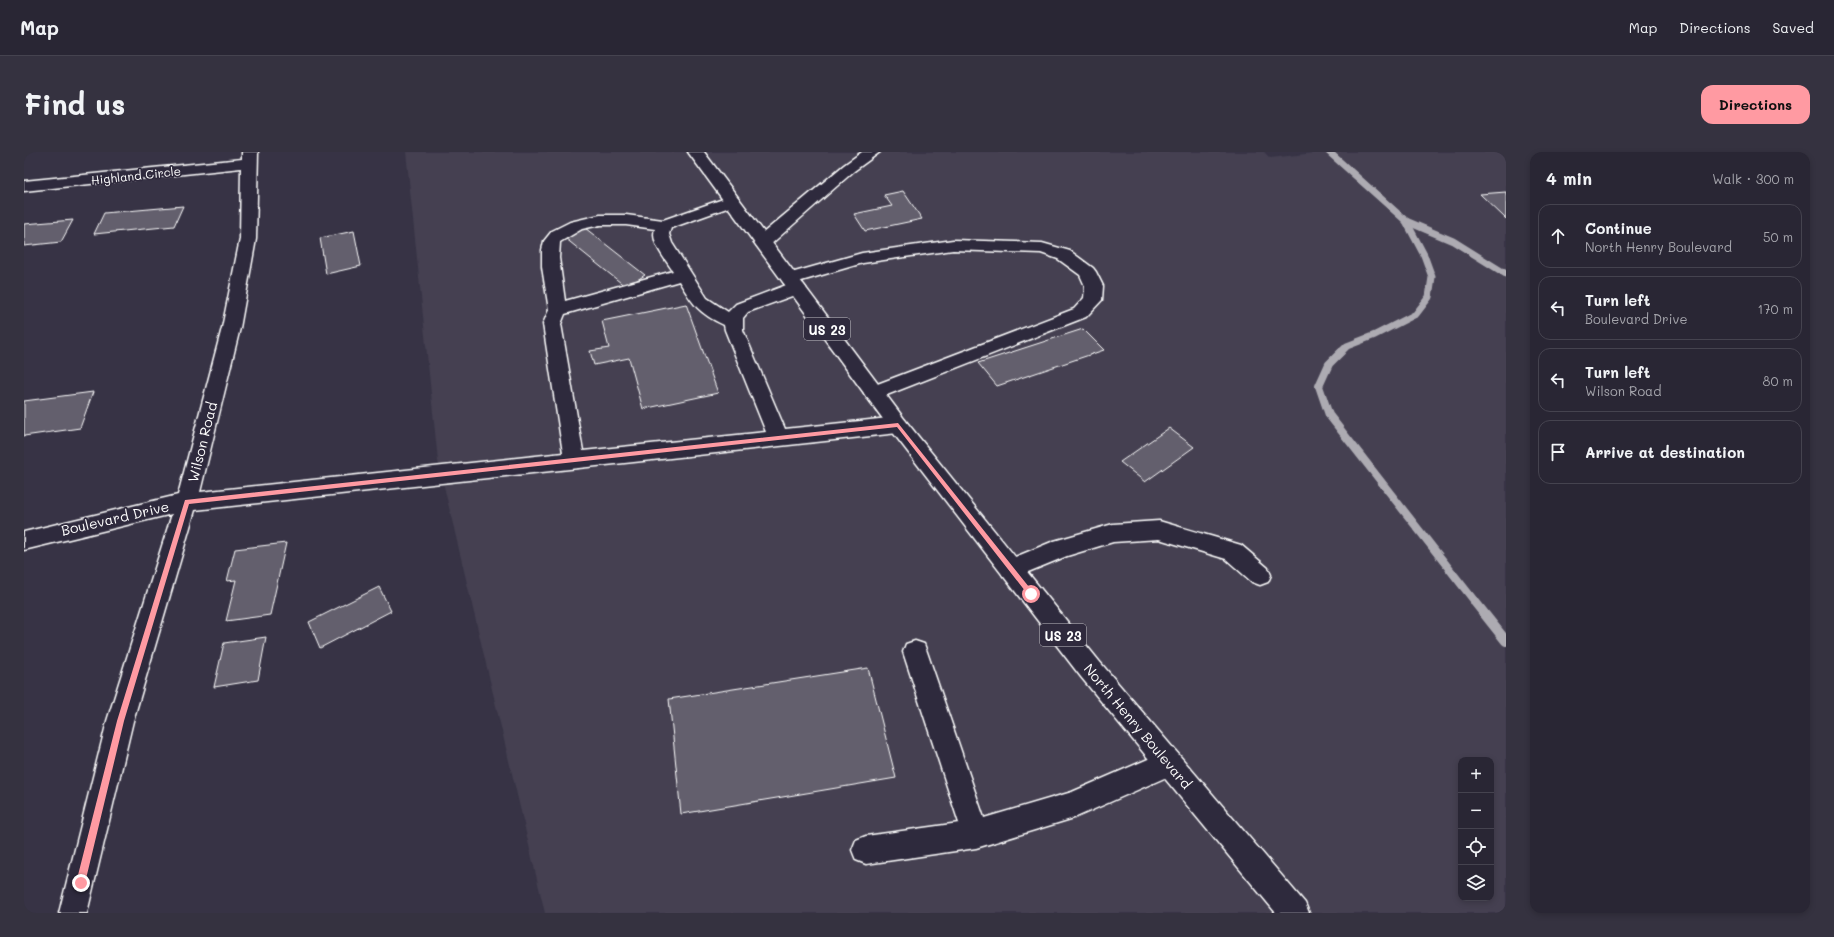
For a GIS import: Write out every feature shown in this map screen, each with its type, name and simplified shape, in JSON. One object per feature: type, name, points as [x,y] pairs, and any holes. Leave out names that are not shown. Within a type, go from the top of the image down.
[{"type":"street","name":"North Henry Boulevard","points":[[696,152],[898,425],[1011,569],[1090,669],[1296,913]]},
{"type":"street","points":[[763,242],[849,168],[872,152]]},
{"type":"street","name":"Highland Circle","points":[[24,186],[250,158]]},
{"type":"street","name":"Wilson Road","points":[[73,913],[120,721],[187,502],[231,328],[248,239],[250,158]]},
{"type":"street","points":[[574,460],[552,324],[558,310],[550,253],[551,242],[556,235],[580,224],[598,220],[625,219],[664,225],[732,201]]},
{"type":"street","points":[[664,225],[662,229],[662,238],[701,302],[708,309],[732,321]]},
{"type":"street","points":[[779,438],[734,330],[732,321],[735,314],[742,308],[794,284],[862,258],[953,245],[1042,248],[1064,255],[1087,272],[1094,286],[1093,300],[1080,313],[874,393]]},
{"type":"street","points":[[558,310],[594,298],[683,274]]},
{"type":"street","name":"Boulevard Drive","points":[[24,541],[187,502],[898,425]]},
{"type":"street","points":[[1011,569],[1062,548],[1114,532],[1159,530],[1233,552],[1260,575]]},
{"type":"street","points":[[915,652],[976,834]]},
{"type":"street","points":[[866,850],[976,834],[1074,804],[1169,763]]},
{"type":"shaded area","points":[[406,152],[1264,152],[1270,158],[1323,152],[1506,152],[1506,913],[545,913],[438,461]]},
{"type":"building","points":[[903,191],[922,219],[865,231],[854,214],[892,206],[884,195]]},
{"type":"building","points":[[1506,192],[1506,219],[1480,194]]},
{"type":"building","points":[[183,206],[174,226],[94,234],[104,213]]},
{"type":"building","points":[[73,220],[61,242],[24,246],[24,224]]},
{"type":"building","points":[[585,228],[645,275],[626,287],[565,238]]},
{"type":"building","points":[[354,231],[361,266],[326,274],[320,238]]},
{"type":"building","points":[[686,304],[718,393],[643,409],[629,358],[594,365],[590,351],[609,348],[602,321]]},
{"type":"building","points":[[1083,329],[1104,350],[997,386],[978,363]]},
{"type":"building","points":[[93,392],[80,428],[24,436],[24,401]]},
{"type":"building","points":[[1169,428],[1194,447],[1145,482],[1120,462]]},
{"type":"building","points":[[286,543],[270,615],[226,621],[236,580],[227,581],[235,549]]},
{"type":"building","points":[[379,587],[391,611],[320,648],[309,622]]},
{"type":"building","points":[[266,637],[258,680],[214,687],[224,643]]},
{"type":"building","points":[[868,668],[896,778],[681,814],[669,699]]},
{"type":"waterway","points":[[1329,152],[1406,221]]},
{"type":"waterway","points":[[1406,221],[1453,241],[1506,274]]},
{"type":"waterway","points":[[1406,221],[1424,255],[1432,277],[1429,297],[1416,314],[1375,335],[1347,346],[1329,364],[1319,386],[1329,415],[1476,603]]},
{"type":"waterway","points":[[1475,602],[1506,641]]},
{"type":"route","points":[[81,883],[120,721],[187,502],[898,425],[1031,594]]}]
